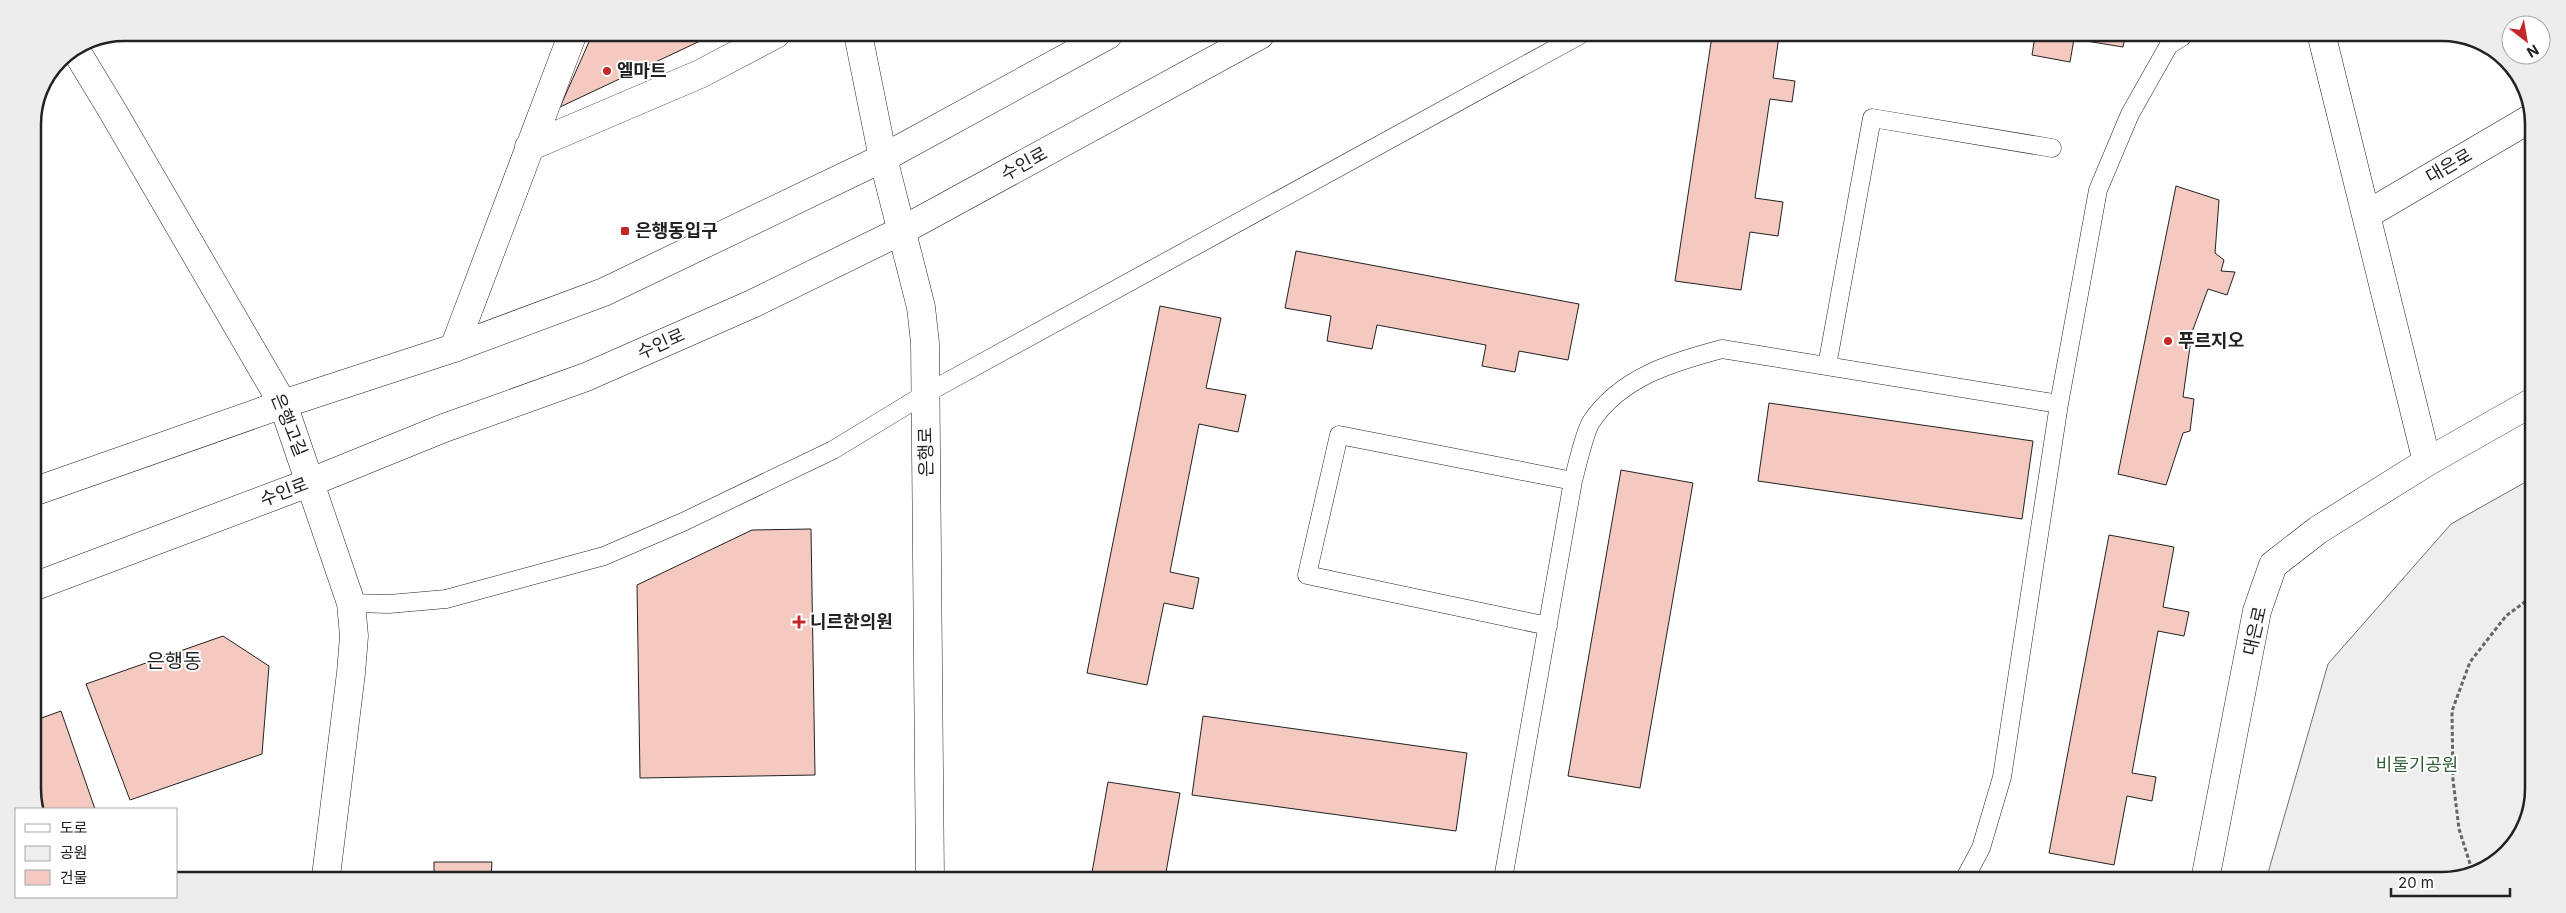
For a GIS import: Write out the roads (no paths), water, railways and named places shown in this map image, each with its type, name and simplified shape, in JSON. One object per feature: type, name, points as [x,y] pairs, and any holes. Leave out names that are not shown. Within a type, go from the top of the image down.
[{"type":"street","points":[[454,348],[570,41]]},
{"type":"street","points":[[529,147],[700,74],[763,41]]},
{"type":"street","name":"은행로","points":[[859,41],[883,158],[921,307],[925,343],[930,872]]},
{"type":"street","points":[[41,489],[283,404],[454,348],[604,292],[883,158],[1095,41]]},
{"type":"street","name":"수인로","points":[[41,584],[311,482],[444,428],[586,377],[752,304],[901,231],[1249,41]]},
{"type":"street","points":[[2323,41],[2427,462]]},
{"type":"street","name":"은행고길","points":[[78,55],[283,404],[351,603],[354,636],[352,673],[327,872]]},
{"type":"street","name":"대은로","points":[[2366,215],[2525,122]]},
{"type":"street","name":"대은로","points":[[2207,872],[2258,611],[2273,565],[2318,530],[2427,462],[2525,406]]},
{"type":"lane","points":[[351,603],[389,604],[446,599],[604,556],[683,522],[833,450],[925,394],[1571,41]]},
{"type":"lane","points":[[1968,872],[1981,848],[2002,777],[2059,404],[2098,190],[2130,114],[2169,45],[2176,41]]},
{"type":"lane","points":[[1827,366],[1872,118],[2052,148]]},
{"type":"lane","points":[[1504,872],[1573,481],[1590,423],[1624,387],[1669,364],[1722,349],[2059,404]]},
{"type":"lane","points":[[1548,626],[1307,575],[1339,435],[1573,481]]},
{"type":"place","name":"엘마트","points":[[607,71]]},
{"type":"place","name":"은행동입구","points":[[625,231]]},
{"type":"place","name":"푸르지오","points":[[2168,341]]},
{"type":"place","name":"니르한의원","points":[[799,622]]},
{"type":"district","name":"은행동","points":[[174,661]]},
{"type":"park label","name":"비둘기공원","points":[[2417,765]]}]
